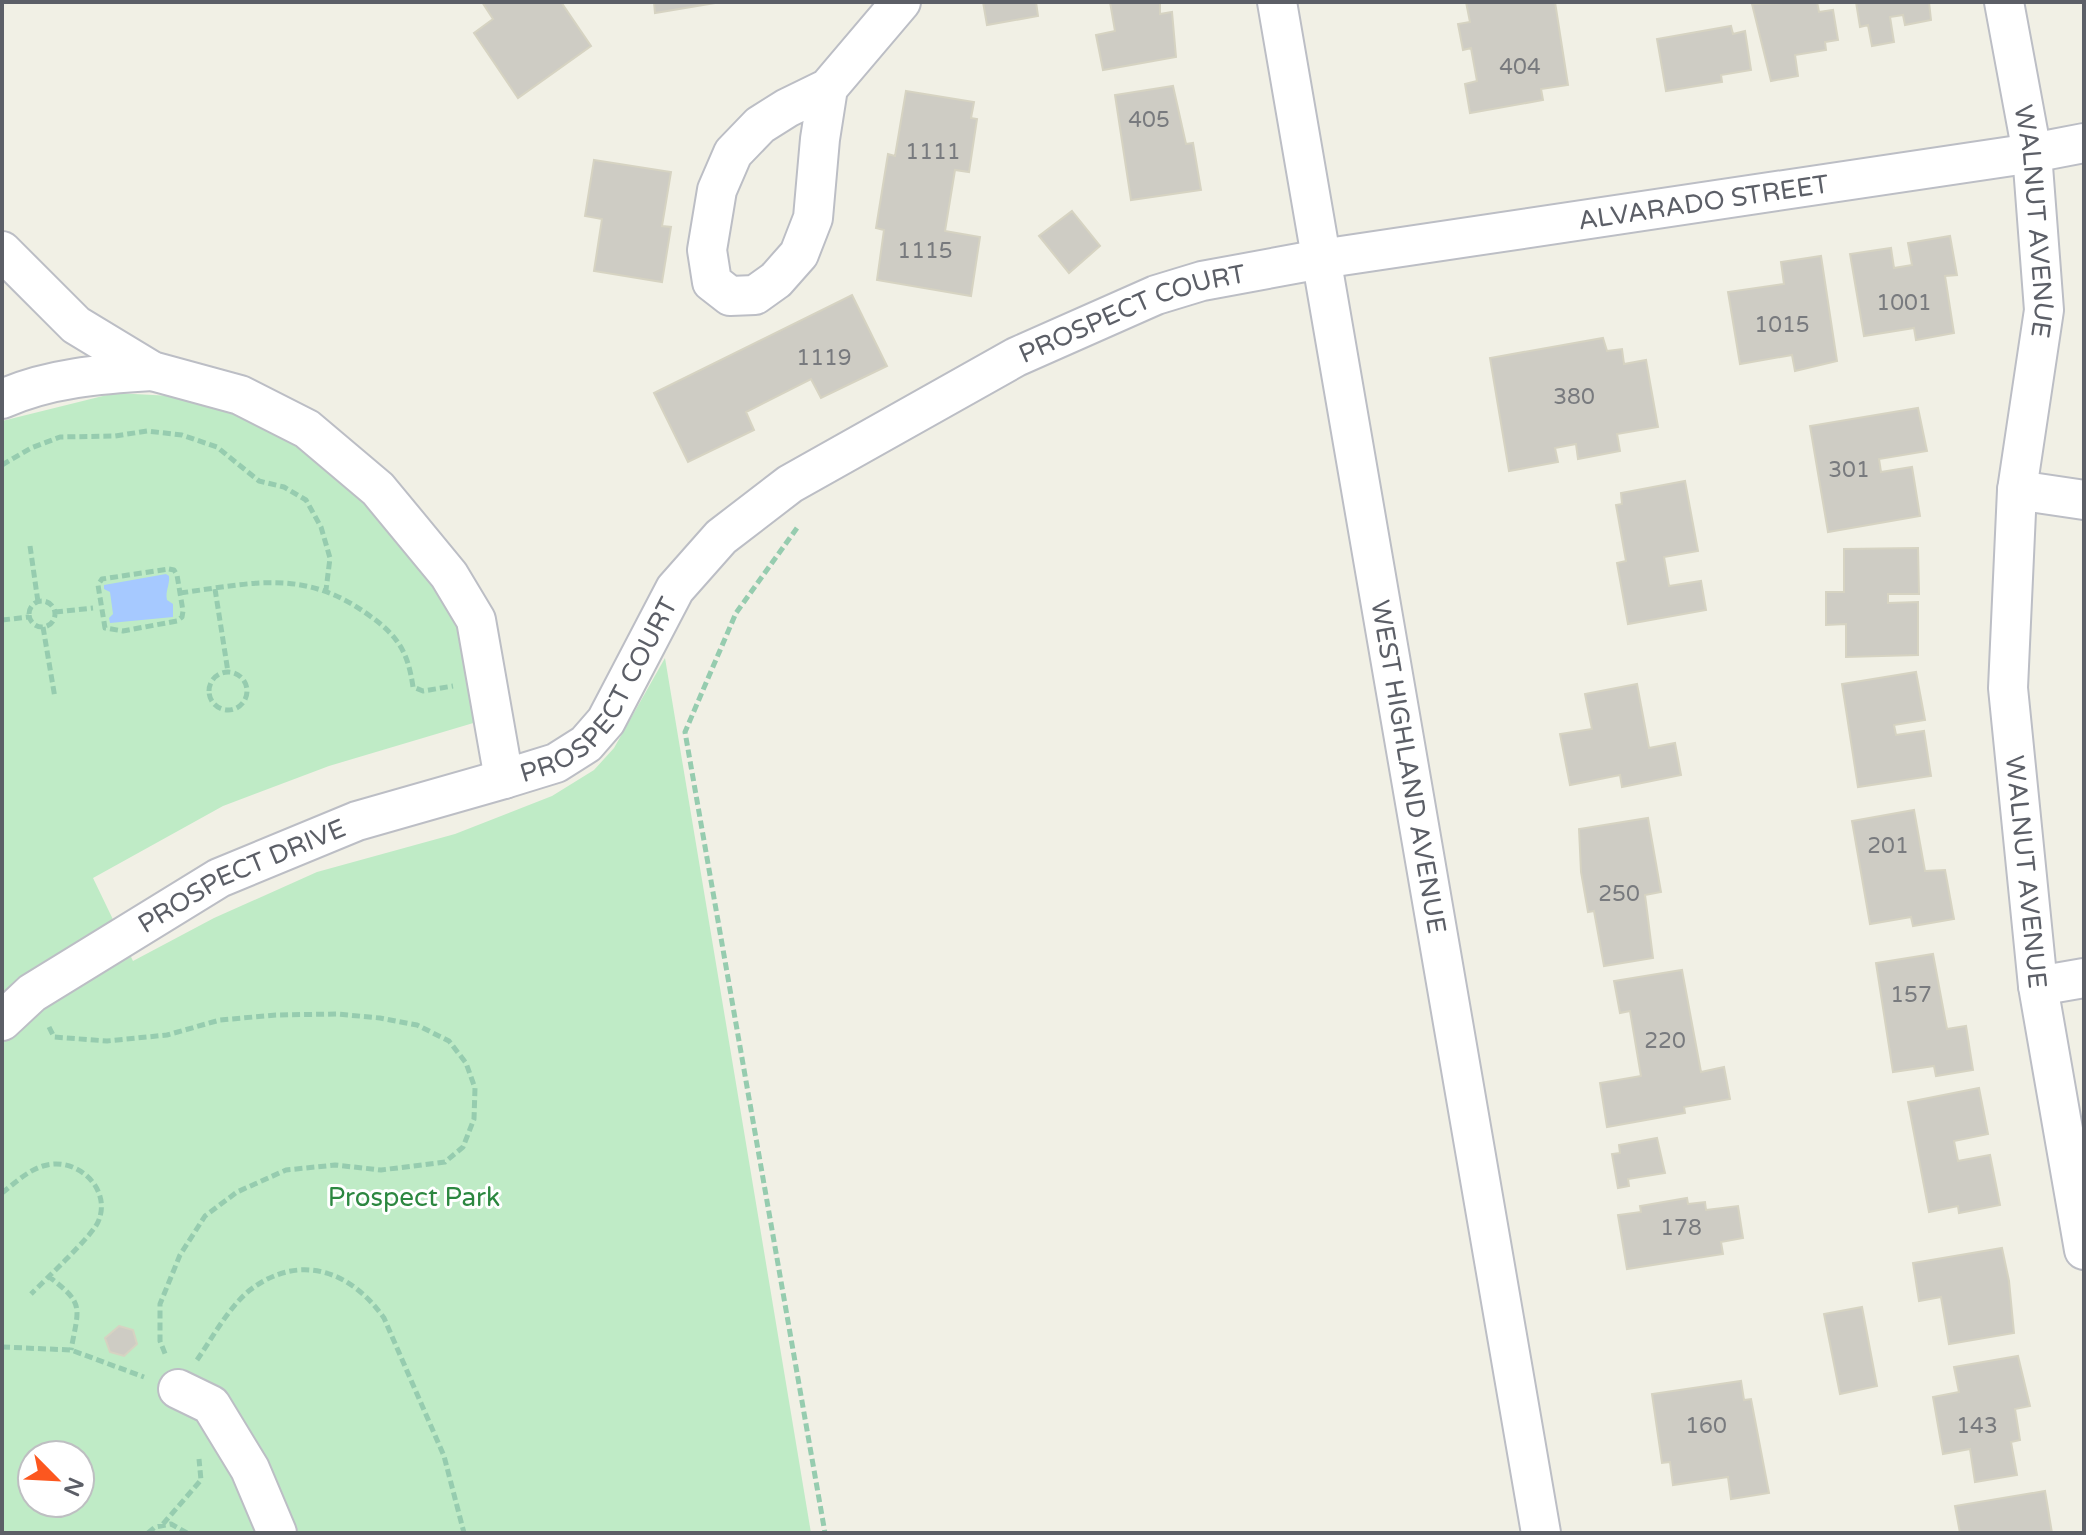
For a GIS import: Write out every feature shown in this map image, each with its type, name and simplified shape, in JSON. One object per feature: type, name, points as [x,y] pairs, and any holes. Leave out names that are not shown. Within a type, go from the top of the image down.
[{"type":"street","points":[[828,88],[813,218],[799,254],[776,280],[755,295],[730,296],[712,282],[707,250],[717,190],[733,153],[760,125],[828,88],[901,2]]},
{"type":"street","name":"WEST HIGHLAND AVENUE","points":[[1277,2],[1541,1533]]},
{"type":"street","name":"WALNUT AVENUE","points":[[2004,2],[2032,153],[2044,310],[2017,490],[2008,688],[2038,986],[2084,1250]]},
{"type":"street","name":"ALVARADO STREET","points":[[1321,259],[2084,143]]},
{"type":"street","name":"PROSPECT COURT","points":[[2,251],[76,325],[152,371],[240,395],[307,429],[378,489],[449,575],[476,620],[504,779],[556,763],[586,744],[606,721],[675,589],[721,537],[790,484],[1016,357],[1156,295],[1202,281],[1321,259]]},
{"type":"street","points":[[2,399],[87,375],[152,371]]},
{"type":"street","points":[[2017,490],[2084,500]]},
{"type":"street","name":"PROSPECT DRIVE","points":[[2,1021],[32,993],[219,878],[357,821],[504,779]]},
{"type":"street","points":[[2038,986],[2084,978]]},
{"type":"street","points":[[178,1389],[211,1405],[250,1469],[277,1533]]},
{"type":"path","points":[[2,465],[31,448],[60,437],[115,436],[147,431],[182,435],[217,447],[259,481],[284,487],[306,500],[321,527],[330,558],[326,590]]},
{"type":"path","points":[[808,519],[797,527],[736,613],[685,732],[825,1533]]},
{"type":"path","points":[[30,546],[38,602]]},
{"type":"path","points":[[169,569],[177,575],[180,593],[183,611],[177,621],[117,631],[105,628],[98,585],[102,579],[169,569]]},
{"type":"path","points":[[180,593],[259,582],[311,585],[326,590],[361,609],[394,637],[410,661],[413,687],[423,691],[455,686]]},
{"type":"path","points":[[215,589],[228,672]]},
{"type":"path","points":[[38,602],[50,604],[55,612]]},
{"type":"path","points":[[38,602],[29,610],[29,617],[35,626],[51,624],[55,612]]},
{"type":"path","points":[[55,612],[93,608]]},
{"type":"path","points":[[2,620],[29,617]]},
{"type":"path","points":[[43,627],[55,698]]},
{"type":"path","points":[[228,672],[239,675],[247,685],[247,691],[243,703],[227,710],[215,705],[209,687],[216,676],[228,672]]},
{"type":"path","points":[[32,993],[54,1037],[107,1041],[167,1035],[220,1020],[337,1014],[417,1025],[449,1041],[466,1063],[475,1088],[474,1119],[463,1147],[445,1162],[381,1170],[335,1165],[286,1170],[237,1192],[205,1216],[180,1255],[160,1304],[160,1341],[178,1389]]},
{"type":"path","points":[[2,1193],[26,1174],[45,1165],[62,1165],[81,1171],[99,1189],[103,1203],[98,1223],[31,1294]]},
{"type":"path","points":[[178,1389],[222,1323],[249,1292],[277,1274],[317,1269],[344,1278],[384,1318],[444,1456],[464,1533]]},
{"type":"path","points":[[48,1276],[73,1295],[78,1308],[71,1350]]},
{"type":"path","points":[[2,1347],[71,1350],[178,1389]]},
{"type":"path","points":[[148,1533],[163,1524],[201,1480],[199,1450]]},
{"type":"path","points":[[163,1524],[178,1526],[187,1533]]},
{"type":"green space","name":"Prospect Park","points":[[115,393],[172,396],[212,403],[292,437],[335,474],[404,544],[467,631],[480,721],[329,766],[223,806],[93,878],[133,961],[214,918],[317,872],[455,834],[552,796],[594,770],[614,748],[665,658],[811,1533],[2,1533],[2,421]]},
{"type":"water","points":[[169,576],[167,600],[173,604],[173,617],[110,623],[109,618],[113,614],[110,592],[104,589],[104,585]]},
{"type":"building","points":[[482,2],[561,2],[591,46],[518,98],[474,33],[493,19]]},
{"type":"building","points":[[654,2],[721,2],[655,13]]},
{"type":"building","points":[[983,2],[1036,2],[1038,16],[987,25]]},
{"type":"building","points":[[1110,2],[1160,2],[1160,14],[1172,12],[1176,57],[1103,70],[1096,35],[1115,31]]},
{"type":"building","points":[[1466,2],[1555,2],[1568,85],[1541,89],[1543,100],[1470,113],[1465,84],[1477,81],[1471,48],[1463,50],[1458,24],[1470,22]]},
{"type":"building","points":[[1817,2],[1819,12],[1833,10],[1838,40],[1825,42],[1826,50],[1795,55],[1798,76],[1771,81],[1752,4]]},
{"type":"building","points":[[1856,2],[1929,2],[1931,20],[1905,25],[1903,15],[1890,17],[1894,42],[1872,46],[1868,25],[1860,27]]},
{"type":"building","points":[[1731,26],[1733,34],[1745,31],[1751,70],[1721,75],[1722,82],[1666,91],[1657,39]]},
{"type":"building","points":[[1173,86],[1186,144],[1193,143],[1201,190],[1131,200],[1115,95]]},
{"type":"building","points":[[906,91],[974,102],[971,118],[977,119],[969,172],[955,170],[945,231],[980,237],[971,296],[877,280],[884,230],[876,228],[888,154],[895,156]]},
{"type":"building","points":[[594,160],[671,172],[662,226],[671,227],[662,282],[594,271],[602,219],[585,216]]},
{"type":"building","points":[[1072,211],[1100,246],[1069,273],[1039,236]]},
{"type":"building","points":[[1950,236],[1957,275],[1945,276],[1954,333],[1916,340],[1914,328],[1864,336],[1850,254],[1891,248],[1894,268],[1912,265],[1908,243]]},
{"type":"building","points":[[1821,256],[1837,361],[1795,371],[1792,355],[1740,364],[1728,292],[1784,284],[1781,262]]},
{"type":"building","points":[[852,295],[887,366],[821,398],[811,379],[746,412],[754,430],[688,462],[654,393]]},
{"type":"building","points":[[1603,338],[1607,351],[1622,349],[1624,364],[1646,360],[1658,427],[1617,434],[1620,451],[1578,459],[1576,444],[1555,448],[1558,462],[1509,471],[1490,358]]},
{"type":"building","points":[[1918,408],[1927,451],[1879,459],[1881,472],[1912,467],[1920,516],[1828,532],[1810,426]]},
{"type":"building","points":[[1685,481],[1698,551],[1664,557],[1669,586],[1701,581],[1706,610],[1628,624],[1617,563],[1626,561],[1616,505],[1622,504],[1621,493]]},
{"type":"building","points":[[1918,548],[1919,594],[1888,594],[1888,603],[1918,602],[1918,655],[1846,657],[1846,624],[1826,625],[1826,592],[1844,592],[1844,549]]},
{"type":"building","points":[[1916,672],[1925,720],[1894,725],[1896,735],[1924,731],[1931,776],[1858,787],[1842,684]]},
{"type":"building","points":[[1637,684],[1649,748],[1675,743],[1681,775],[1622,787],[1620,775],[1570,785],[1560,734],[1592,729],[1585,694]]},
{"type":"building","points":[[1914,810],[1925,871],[1945,870],[1954,919],[1913,926],[1911,917],[1870,924],[1852,821]]},
{"type":"building","points":[[1648,818],[1661,892],[1645,895],[1653,958],[1604,966],[1594,911],[1588,912],[1581,872],[1579,829]]},
{"type":"building","points":[[1933,954],[1947,1029],[1966,1026],[1973,1070],[1936,1076],[1934,1066],[1893,1072],[1876,963]]},
{"type":"building","points":[[1682,970],[1701,1072],[1724,1067],[1730,1099],[1684,1107],[1685,1113],[1607,1127],[1600,1083],[1641,1076],[1630,1011],[1620,1013],[1614,981]]},
{"type":"building","points":[[1979,1088],[1988,1134],[1954,1141],[1958,1161],[1990,1155],[2000,1205],[1959,1213],[1958,1206],[1929,1212],[1908,1102]]},
{"type":"building","points":[[1657,1138],[1665,1173],[1628,1179],[1629,1186],[1618,1188],[1612,1154],[1620,1153],[1619,1145]]},
{"type":"building","points":[[1687,1198],[1688,1204],[1705,1202],[1706,1210],[1738,1206],[1743,1238],[1721,1242],[1723,1254],[1627,1269],[1618,1215],[1641,1212],[1640,1206]]},
{"type":"building","points":[[2002,1248],[2014,1333],[1949,1344],[1941,1297],[1919,1301],[1913,1263]]},
{"type":"building","points":[[1862,1307],[1877,1386],[1840,1394],[1824,1314]]},
{"type":"building","points":[[119,1326],[133,1330],[137,1344],[124,1356],[110,1352],[105,1338]]},
{"type":"building","points":[[2018,1356],[2030,1406],[2015,1409],[2020,1440],[2011,1442],[2017,1475],[1975,1482],[1970,1449],[1943,1454],[1933,1397],[1959,1392],[1954,1367]]},
{"type":"building","points":[[1741,1381],[1744,1400],[1751,1399],[1769,1493],[1731,1499],[1728,1477],[1673,1485],[1670,1462],[1662,1463],[1652,1394]]},
{"type":"building","points":[[2045,1491],[2052,1533],[1960,1533],[1955,1506]]}]
